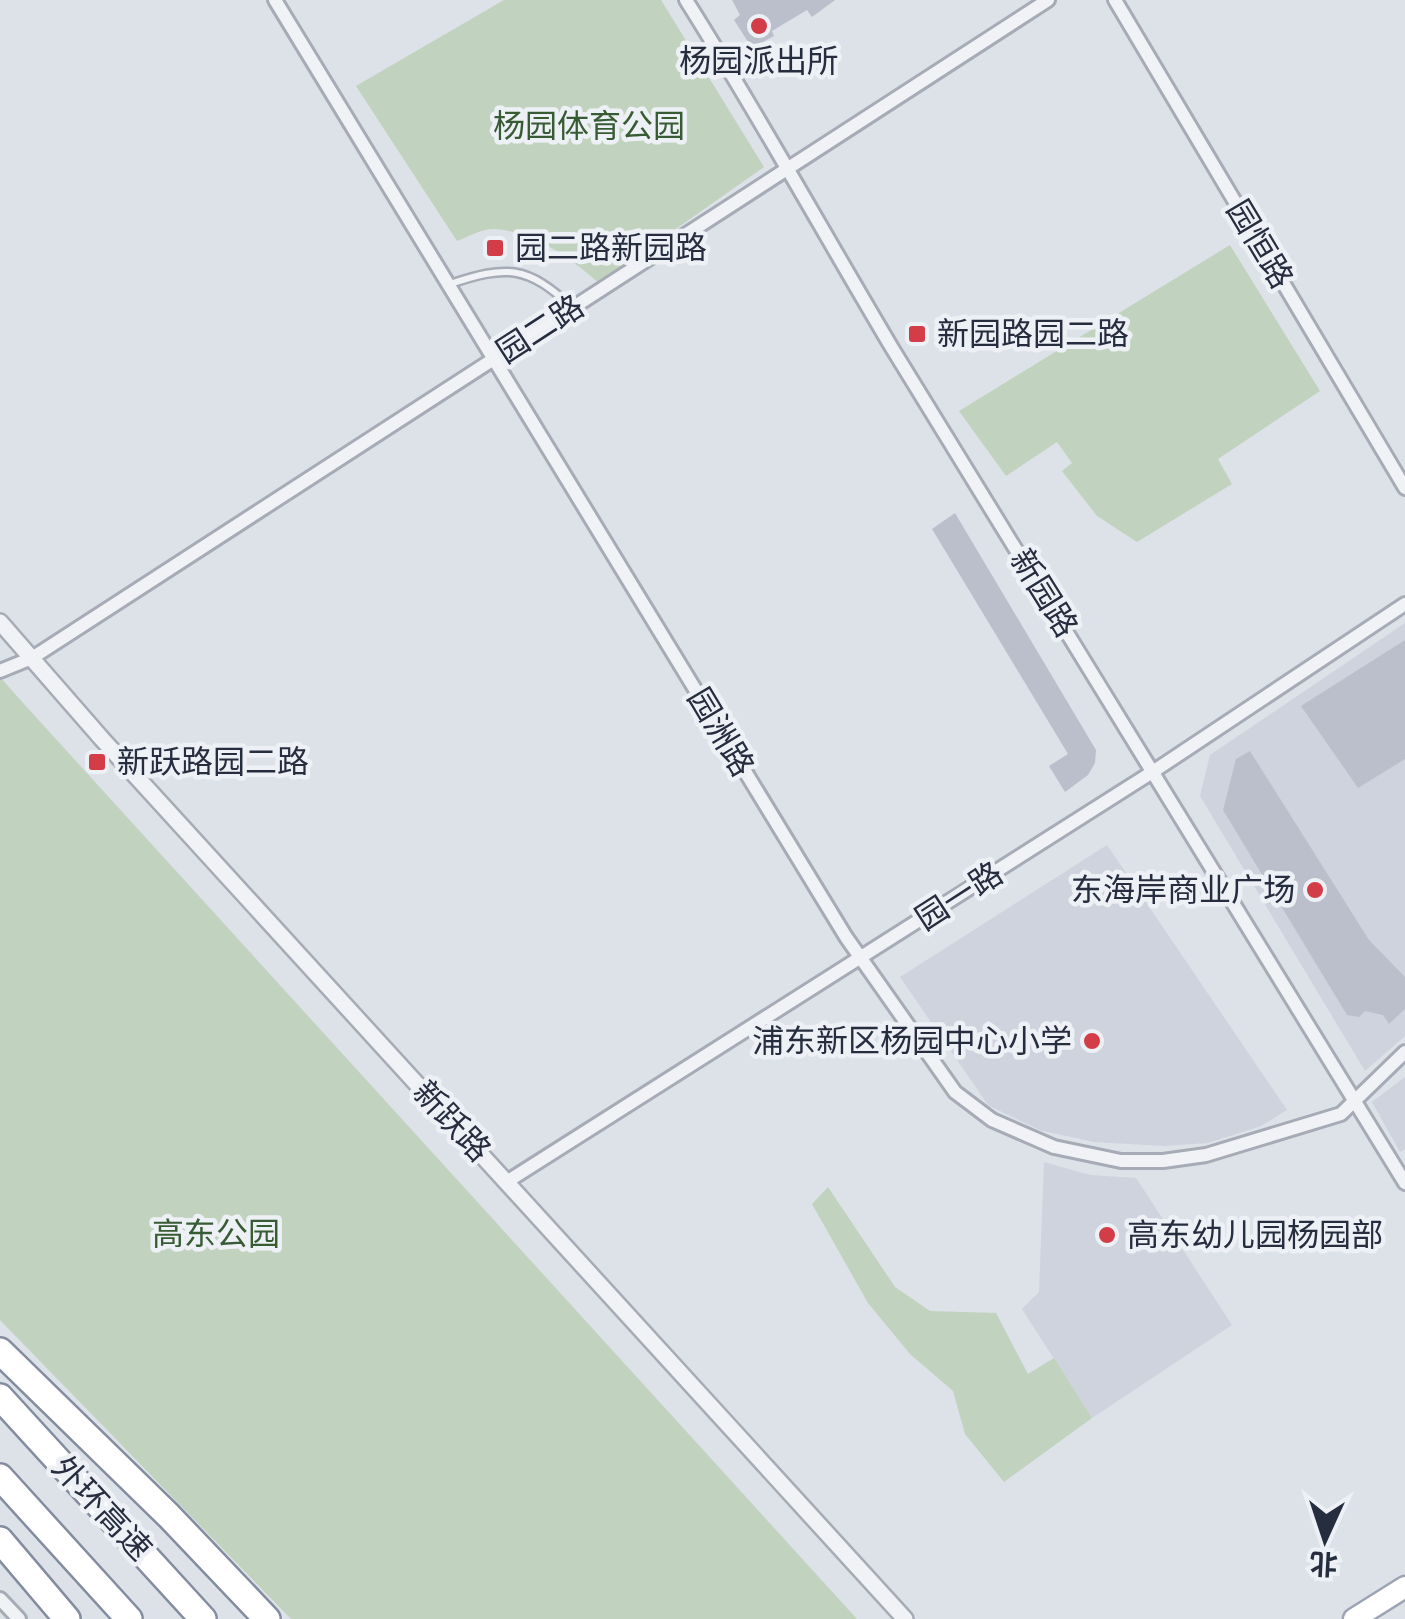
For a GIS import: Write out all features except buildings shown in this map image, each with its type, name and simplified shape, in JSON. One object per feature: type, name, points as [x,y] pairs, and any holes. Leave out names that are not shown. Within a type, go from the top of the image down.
[{"type":"highway","points":[[0,1351],[169,1516],[267,1619]]},
{"type":"highway","name":"外环高速","points":[[0,1397],[203,1619]]},
{"type":"highway","name":"外环高速","points":[[0,1477],[129,1619]]},
{"type":"highway","points":[[0,1540],[67,1619]]},
{"type":"main road","points":[[1354,1619],[1405,1587]]},
{"type":"street","name":"园洲路","points":[[275,0],[836,920],[955,1092],[992,1120],[1054,1147],[1121,1160],[1163,1161],[1206,1155],[1319,1123],[1340,1114],[1355,1101]]},
{"type":"street","name":"新园路","points":[[686,0],[789,167],[846,271],[1405,1183]]},
{"type":"street","name":"园二路","points":[[0,671],[32,658],[1048,0]]},
{"type":"street","name":"园恒路","points":[[1115,0],[1405,488]]},
{"type":"street","name":"园一路","points":[[508,1181],[1154,771],[1405,604]]},
{"type":"street","name":"新跃路","points":[[0,622],[102,739],[904,1619]]},
{"type":"street","points":[[1355,1101],[1405,1052]]},
{"type":"street","points":[[0,1600],[19,1619]]},
{"type":"lane","points":[[448,284],[492,270],[514,272],[548,284],[572,308]]},
{"type":"shaded area","points":[[1405,623],[1405,1036],[1365,1071],[1200,796],[1210,755]]},
{"type":"shaded area","name":"浦东新区杨园中心小学","points":[[1107,845],[1287,1110],[1261,1126],[1208,1143],[1163,1146],[1094,1142],[1039,1130],[988,1105],[900,977]]},
{"type":"shaded area","points":[[1405,1077],[1405,1149],[1400,1152],[1372,1102]]},
{"type":"shaded area","name":"高东幼儿园杨园部","points":[[1044,1162],[1090,1175],[1136,1178],[1232,1325],[1092,1418],[1022,1309],[1039,1292]]},
{"type":"green space","name":"杨园体育公园","points":[[504,0],[661,0],[764,167],[599,283],[564,256],[524,235],[490,229],[457,241],[356,86]]},
{"type":"green space","points":[[1230,245],[1320,391],[1218,459],[1232,484],[1137,542],[1097,516],[1062,471],[1072,463],[1057,442],[1006,476],[959,411]]},
{"type":"green space","name":"高东公园","points":[[0,677],[857,1619],[291,1619],[0,1320]]},
{"type":"green space","points":[[828,1187],[895,1287],[930,1311],[996,1313],[1028,1374],[1054,1358],[1092,1418],[1004,1482],[965,1434],[953,1391],[910,1354],[868,1303],[812,1204]]},
{"type":"place","name":"杨园派出所","points":[[759,26]]},
{"type":"place","name":"园二路新园路","points":[[495,248]]},
{"type":"place","name":"新园路园二路","points":[[917,334]]},
{"type":"place","name":"新跃路园二路","points":[[97,762]]},
{"type":"place","name":"东海岸商业广场","points":[[1315,890]]},
{"type":"place","name":"浦东新区杨园中心小学","points":[[1092,1041]]},
{"type":"place","name":"高东幼儿园杨园部","points":[[1107,1235]]}]
